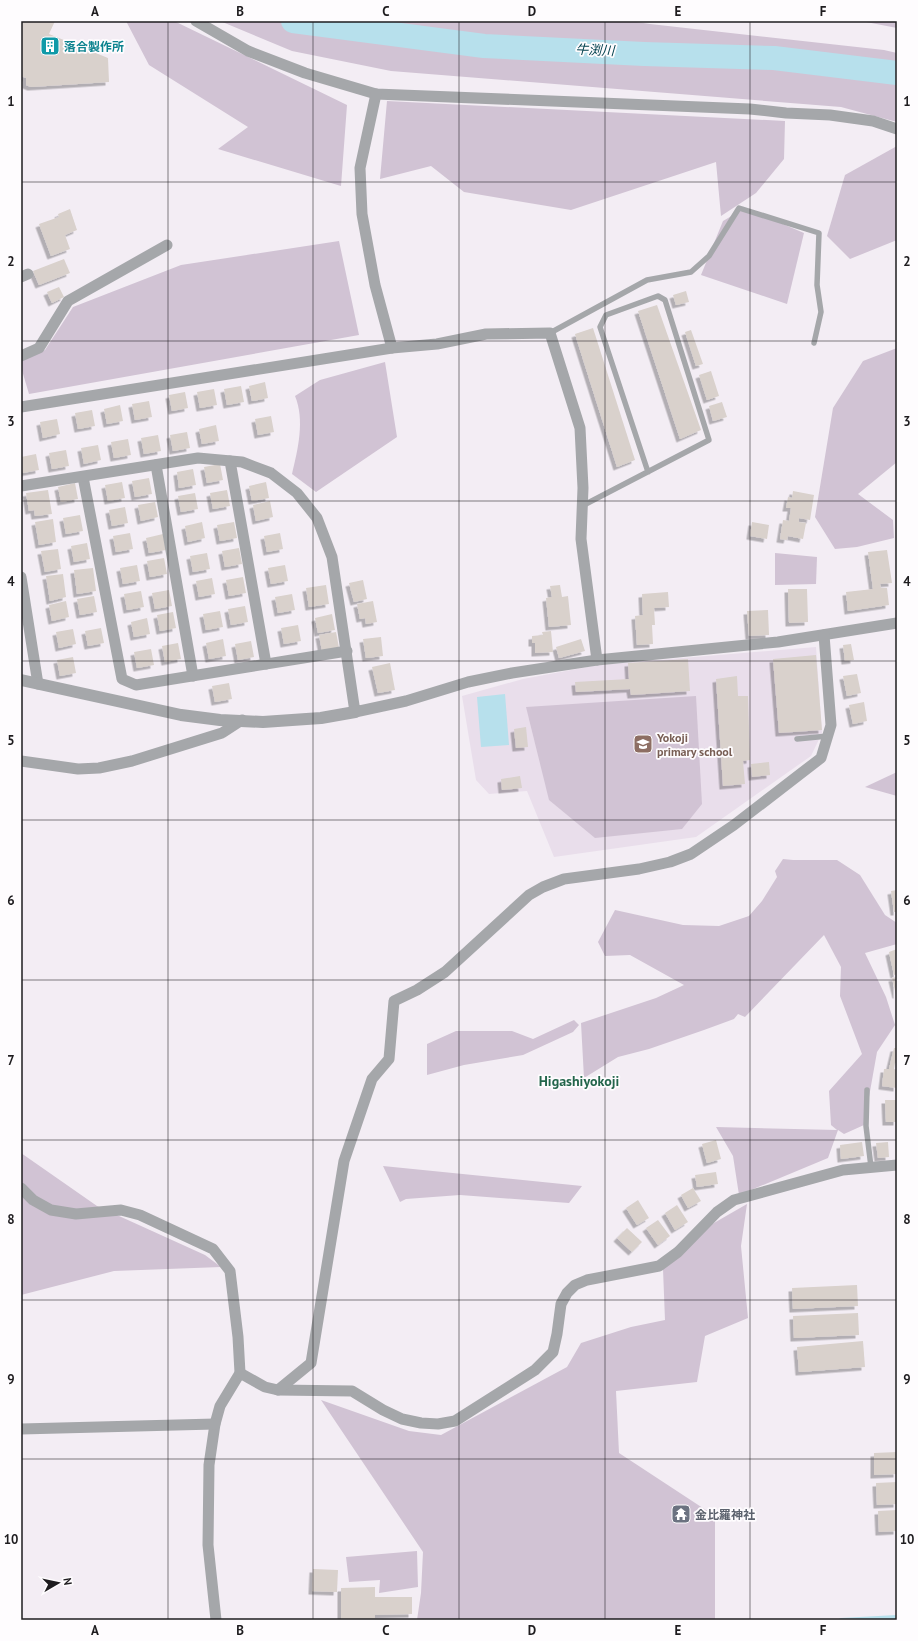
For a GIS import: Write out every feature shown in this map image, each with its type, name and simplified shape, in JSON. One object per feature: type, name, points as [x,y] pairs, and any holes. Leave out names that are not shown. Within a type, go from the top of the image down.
[{"type":"street","points":[[196,21],[248,51],[305,74],[376,94],[750,109],[786,113],[830,115],[873,121],[897,129]]},
{"type":"street","points":[[376,94],[360,168],[362,214],[375,285],[392,348]]},
{"type":"street","points":[[21,356],[39,348],[68,302],[167,245]]},
{"type":"street","points":[[21,407],[392,348],[437,344],[486,334],[550,333],[580,428],[583,488],[581,539],[597,660]]},
{"type":"street","points":[[21,486],[198,458],[242,462],[271,473],[297,493],[317,518],[332,557],[355,712]]},
{"type":"street","points":[[230,461],[266,664]]},
{"type":"street","points":[[156,465],[194,676]]},
{"type":"street","points":[[82,477],[122,679],[136,685],[347,652]]},
{"type":"street","points":[[21,577],[23,602],[38,684]]},
{"type":"street","points":[[21,680],[181,715],[220,720],[263,722],[321,718],[355,712],[406,701],[468,682],[597,660],[778,642],[897,623]]},
{"type":"street","points":[[278,1390],[311,1363],[344,1161],[372,1079],[389,1059],[394,1001],[417,990],[445,972],[529,895],[543,887],[564,879],[639,869],[670,862],[691,854],[734,825],[821,758],[831,726],[824,635]]},
{"type":"street","points":[[21,761],[78,769],[99,768],[132,761],[222,733],[242,720]]},
{"type":"street","points":[[240,1373],[264,1387],[278,1390],[352,1391],[383,1410],[402,1419],[421,1423],[438,1424],[455,1421],[535,1370],[553,1352],[561,1304],[567,1293],[575,1286],[587,1280],[659,1266],[678,1252],[717,1212],[734,1200],[843,1170],[897,1165]]},
{"type":"street","points":[[21,1188],[34,1200],[51,1210],[76,1214],[121,1210],[140,1215],[213,1249],[230,1271],[238,1337],[240,1373],[220,1406],[215,1424],[209,1465],[208,1546],[216,1620]]},
{"type":"street","points":[[21,1429],[215,1424]]},
{"type":"lane","points":[[550,333],[647,280],[691,272],[709,256],[739,208],[819,233],[817,285],[820,312],[814,343]]},
{"type":"lane","points":[[582,506],[648,472],[709,440],[665,300],[658,296],[606,315],[600,327],[648,472]]},
{"type":"lane","points":[[797,739],[828,736]]},
{"type":"lane","points":[[867,1090],[866,1126],[870,1168]]},
{"type":"shaded area","points":[[126,21],[174,21],[347,105],[341,186],[218,149],[248,127],[149,65]]},
{"type":"shaded area","points":[[220,21],[630,21],[884,50],[897,53],[897,122],[841,107],[391,71],[292,51]]},
{"type":"shaded area","points":[[861,21],[897,21],[897,28]]},
{"type":"shaded area","points":[[387,101],[785,121],[784,159],[756,193],[721,216],[716,162],[571,210],[464,192],[431,166],[380,179]]},
{"type":"shaded area","points":[[897,146],[897,240],[850,259],[827,236],[845,175]]},
{"type":"shaded area","points":[[745,208],[804,233],[787,304],[701,275],[723,221]]},
{"type":"shaded area","points":[[339,241],[359,335],[29,394],[21,367],[21,360],[45,350],[73,307],[181,265]]},
{"type":"shaded area","points":[[897,348],[897,462],[858,494],[893,520],[894,538],[857,547],[835,549],[815,517],[833,408],[863,361]]},
{"type":"shaded area","points":[[385,362],[397,437],[316,492],[292,474],[300,435],[300,415],[295,396],[320,380]]},
{"type":"shaded area","points":[[775,553],[817,557],[816,584],[775,585]]},
{"type":"shaded area","name":"Yokoji primary school","points":[[816,647],[822,733],[811,756],[696,837],[554,857],[527,791],[489,794],[476,780],[462,696],[523,679],[598,665]]},
{"type":"shaded area","points":[[696,696],[702,804],[682,829],[595,838],[549,800],[526,707]]},
{"type":"shaded area","points":[[897,772],[897,796],[865,787]]},
{"type":"shaded area","points":[[783,859],[837,860],[860,875],[885,915],[897,923],[897,944],[865,953],[886,997],[895,1025],[877,1052],[864,1125],[844,1134],[838,1130],[828,1158],[739,1195],[733,1156],[716,1127],[837,1130],[831,1125],[829,1091],[862,1054],[840,996],[841,967],[824,935],[745,1017],[738,1014],[734,1019],[704,1030],[649,1049],[618,1057],[584,1078],[581,1023],[656,998],[684,985],[630,955],[605,956],[598,942],[615,910],[683,925],[719,926],[749,916],[762,901],[777,877],[775,871]]},
{"type":"shaded area","points":[[574,1020],[579,1025],[573,1032],[523,1055],[464,1065],[427,1075],[427,1044],[456,1031],[512,1031],[533,1039]]},
{"type":"shaded area","points":[[21,1153],[97,1206],[205,1255],[221,1267],[114,1271],[21,1295]]},
{"type":"shaded area","points":[[383,1166],[582,1186],[569,1203],[460,1195],[406,1199],[400,1202]]},
{"type":"shaded area","points":[[747,1204],[741,1246],[748,1318],[705,1336],[697,1382],[616,1391],[619,1453],[715,1516],[715,1620],[417,1620],[421,1593],[423,1552],[321,1400],[409,1431],[441,1435],[567,1367],[581,1343],[631,1327],[665,1320],[663,1269],[700,1231]]},
{"type":"shaded area","points":[[417,1551],[418,1587],[379,1593],[380,1580],[349,1582],[346,1557]]},
{"type":"water","points":[[505,694],[509,745],[481,747],[477,697]]},
{"type":"building","name":"落合製作所","points":[[21,21],[55,21],[49,34],[108,58],[109,82],[31,87],[26,85],[26,78],[21,76]]},
{"type":"building","points":[[70,209],[77,230],[65,235],[70,249],[51,256],[39,224],[59,217],[58,214]]},
{"type":"building","points":[[64,259],[70,273],[39,285],[33,271]]},
{"type":"building","points":[[59,287],[64,297],[52,303],[47,292]]},
{"type":"building","points":[[686,291],[689,302],[676,305],[673,295]]},
{"type":"building","points":[[657,305],[701,430],[680,439],[638,311]]},
{"type":"building","points":[[593,328],[635,460],[617,467],[575,334]]},
{"type":"building","points":[[691,330],[703,364],[696,366],[685,332]]},
{"type":"building","points":[[711,371],[719,396],[707,400],[699,375]]},
{"type":"building","points":[[265,382],[268,398],[252,401],[249,386]]},
{"type":"building","points":[[241,386],[244,402],[227,405],[224,389]]},
{"type":"building","points":[[214,389],[217,405],[200,408],[197,392]]},
{"type":"building","points":[[185,392],[188,408],[172,411],[169,395]]},
{"type":"building","points":[[149,401],[152,417],[135,420],[132,404]]},
{"type":"building","points":[[722,402],[727,417],[713,421],[709,406]]},
{"type":"building","points":[[120,405],[123,421],[107,424],[104,409]]},
{"type":"building","points":[[92,410],[95,426],[78,429],[75,413]]},
{"type":"building","points":[[271,416],[274,432],[258,435],[255,419]]},
{"type":"building","points":[[57,419],[60,434],[43,438],[40,422]]},
{"type":"building","points":[[216,425],[219,441],[202,444],[199,429]]},
{"type":"building","points":[[187,432],[190,448],[173,451],[170,435]]},
{"type":"building","points":[[158,435],[161,451],[144,454],[141,438]]},
{"type":"building","points":[[128,439],[131,455],[114,458],[111,442]]},
{"type":"building","points":[[98,445],[101,460],[84,464],[81,448]]},
{"type":"building","points":[[66,450],[69,466],[52,469],[49,453]]},
{"type":"building","points":[[36,454],[39,470],[23,473],[21,457]]},
{"type":"building","points":[[220,464],[223,480],[207,483],[204,467]]},
{"type":"building","points":[[193,469],[196,485],[179,488],[177,472]]},
{"type":"building","points":[[149,478],[152,494],[135,497],[132,481]]},
{"type":"building","points":[[122,482],[125,498],[108,501],[105,485]]},
{"type":"building","points":[[266,482],[269,498],[252,501],[249,486]]},
{"type":"building","points":[[75,483],[78,499],[61,502],[58,487]]},
{"type":"building","points":[[48,490],[52,514],[35,516],[34,510],[29,511],[26,493]]},
{"type":"building","points":[[227,490],[230,506],[213,509],[210,493]]},
{"type":"building","points":[[793,491],[814,495],[810,520],[799,518],[799,522],[806,523],[803,539],[788,536],[787,540],[780,539],[783,520],[789,521],[791,508],[786,508],[788,497],[792,498]]},
{"type":"building","points":[[195,493],[198,509],[181,512],[178,496]]},
{"type":"building","points":[[270,501],[273,517],[256,521],[253,505]]},
{"type":"building","points":[[155,502],[158,517],[141,521],[138,505]]},
{"type":"building","points":[[125,507],[128,523],[112,526],[109,510]]},
{"type":"building","points":[[80,515],[83,531],[66,534],[63,518]]},
{"type":"building","points":[[53,519],[56,542],[39,545],[35,522]]},
{"type":"building","points":[[202,522],[205,538],[188,542],[185,526]]},
{"type":"building","points":[[234,522],[237,538],[220,541],[217,525]]},
{"type":"building","points":[[752,522],[769,525],[767,539],[750,536]]},
{"type":"building","points":[[130,533],[133,549],[116,552],[113,536]]},
{"type":"building","points":[[280,533],[283,549],[267,552],[264,536]]},
{"type":"building","points":[[163,534],[166,550],[149,553],[146,538]]},
{"type":"building","points":[[87,543],[90,559],[74,562],[71,546]]},
{"type":"building","points":[[239,548],[242,564],[225,567],[222,551]]},
{"type":"building","points":[[58,549],[61,569],[45,572],[41,551]]},
{"type":"building","points":[[887,550],[892,583],[880,584],[881,588],[887,588],[889,605],[848,611],[846,592],[873,589],[868,552]]},
{"type":"building","points":[[207,553],[210,569],[193,572],[190,556]]},
{"type":"building","points":[[164,558],[167,574],[150,577],[147,561]]},
{"type":"building","points":[[137,565],[140,581],[123,584],[120,568]]},
{"type":"building","points":[[285,565],[288,581],[271,584],[268,568]]},
{"type":"building","points":[[93,568],[96,591],[77,594],[74,570]]},
{"type":"building","points":[[63,574],[66,597],[50,601],[46,576]]},
{"type":"building","points":[[243,577],[246,593],[229,596],[226,580]]},
{"type":"building","points":[[212,578],[215,594],[199,597],[196,581]]},
{"type":"building","points":[[363,580],[367,599],[354,602],[349,583]]},
{"type":"building","points":[[326,585],[329,604],[309,607],[306,588]]},
{"type":"building","points":[[560,585],[562,597],[568,596],[571,625],[549,627],[546,598],[552,597],[550,586]]},
{"type":"building","points":[[788,589],[807,589],[808,622],[789,623]]},
{"type":"building","points":[[169,590],[172,606],[155,609],[152,593]]},
{"type":"building","points":[[141,591],[144,607],[127,610],[124,594]]},
{"type":"building","points":[[668,592],[669,607],[654,608],[655,625],[652,625],[653,644],[637,645],[635,616],[643,615],[642,594]]},
{"type":"building","points":[[292,594],[295,610],[278,613],[275,597]]},
{"type":"building","points":[[94,596],[97,612],[80,615],[77,599]]},
{"type":"building","points":[[66,601],[69,617],[52,621],[49,605]]},
{"type":"building","points":[[373,601],[377,622],[366,624],[365,618],[360,619],[357,604]]},
{"type":"building","points":[[245,606],[248,622],[231,625],[228,609]]},
{"type":"building","points":[[768,610],[769,635],[749,636],[747,611]]},
{"type":"building","points":[[220,611],[223,627],[206,630],[203,614]]},
{"type":"building","points":[[173,612],[176,628],[160,631],[157,615]]},
{"type":"building","points":[[332,614],[335,630],[318,633],[315,618]]},
{"type":"building","points":[[147,618],[150,634],[134,637],[131,622]]},
{"type":"building","points":[[298,625],[301,641],[284,644],[281,628]]},
{"type":"building","points":[[101,628],[104,643],[88,646],[85,631]]},
{"type":"building","points":[[73,629],[76,644],[59,648],[56,632]]},
{"type":"building","points":[[551,631],[553,652],[535,653],[535,643],[532,643],[532,636],[543,635],[542,632]]},
{"type":"building","points":[[336,632],[339,648],[322,651],[319,635]]},
{"type":"building","points":[[381,637],[383,656],[366,658],[363,639]]},
{"type":"building","points":[[223,639],[226,656],[209,659],[206,643]]},
{"type":"building","points":[[581,639],[585,651],[559,658],[556,647]]},
{"type":"building","points":[[251,641],[254,657],[238,660],[235,644]]},
{"type":"building","points":[[178,643],[181,659],[165,662],[162,646]]},
{"type":"building","points":[[851,644],[854,660],[845,661],[843,645]]},
{"type":"building","points":[[151,649],[154,665],[137,668],[134,652]]},
{"type":"building","points":[[816,655],[822,730],[779,733],[773,659]]},
{"type":"building","points":[[73,657],[76,673],[60,676],[57,660]]},
{"type":"building","points":[[688,659],[690,691],[631,695],[630,689],[576,692],[575,682],[629,679],[628,663]]},
{"type":"building","points":[[390,663],[395,690],[378,693],[372,667]]},
{"type":"building","points":[[857,674],[861,693],[847,696],[843,676]]},
{"type":"building","points":[[737,676],[738,696],[748,696],[750,760],[743,761],[745,784],[723,786],[716,679]]},
{"type":"building","points":[[229,683],[232,699],[215,702],[212,686]]},
{"type":"building","points":[[864,702],[867,721],[853,724],[849,705]]},
{"type":"building","points":[[526,727],[528,747],[516,748],[514,729]]},
{"type":"building","points":[[769,762],[770,775],[752,777],[751,764]]},
{"type":"building","points":[[520,776],[522,788],[502,790],[501,779]]},
{"type":"building","points":[[897,890],[897,912],[894,912],[891,891]]},
{"type":"building","points":[[897,949],[897,974],[894,975],[889,952]]},
{"type":"building","points":[[897,977],[897,995],[896,995],[892,978]]},
{"type":"building","points":[[894,1048],[897,1048],[897,1064],[895,1063],[894,1069],[897,1070],[897,1088],[882,1086],[884,1069],[889,1069]]},
{"type":"building","points":[[885,1100],[897,1100],[897,1122],[886,1122]]},
{"type":"building","points":[[716,1140],[721,1159],[707,1163],[702,1144]]},
{"type":"building","points":[[862,1142],[864,1156],[841,1159],[840,1145]]},
{"type":"building","points":[[888,1142],[889,1157],[878,1158],[876,1143]]},
{"type":"building","points":[[716,1172],[718,1184],[697,1187],[695,1175]]},
{"type":"building","points":[[693,1188],[701,1201],[688,1208],[681,1195]]},
{"type":"building","points":[[638,1200],[649,1218],[637,1225],[626,1208]]},
{"type":"building","points":[[677,1205],[688,1222],[675,1230],[665,1213]]},
{"type":"building","points":[[658,1220],[670,1236],[658,1245],[646,1228]]},
{"type":"building","points":[[627,1228],[642,1242],[632,1252],[617,1238]]},
{"type":"building","points":[[857,1285],[858,1306],[793,1309],[792,1288]]},
{"type":"building","points":[[858,1313],[859,1335],[794,1338],[793,1316]]},
{"type":"building","points":[[863,1341],[865,1367],[799,1372],[797,1347]]},
{"type":"building","points":[[897,1452],[897,1474],[874,1475],[874,1453]]},
{"type":"building","points":[[897,1482],[897,1504],[877,1505],[876,1483]]},
{"type":"building","points":[[897,1510],[897,1531],[879,1532],[878,1511]]},
{"type":"building","points":[[313,1569],[338,1570],[337,1592],[312,1591]]},
{"type":"building","points":[[375,1587],[375,1597],[412,1597],[412,1614],[375,1615],[375,1620],[341,1620],[341,1588]]},
{"type":"waterway","name":"牛渕川","points":[[293,21],[484,46],[644,54],[774,58],[897,73]]},
{"type":"waterway","points":[[841,1620],[897,1617]]},
{"type":"place","name":"落合製作所","points":[[50,46]]},
{"type":"place","name":"Yokoji primary school","points":[[643,744]]},
{"type":"place","name":"金比羅神社","points":[[681,1514]]},
{"type":"district","name":"Higashiyokoji","points":[[579,1081]]}]
